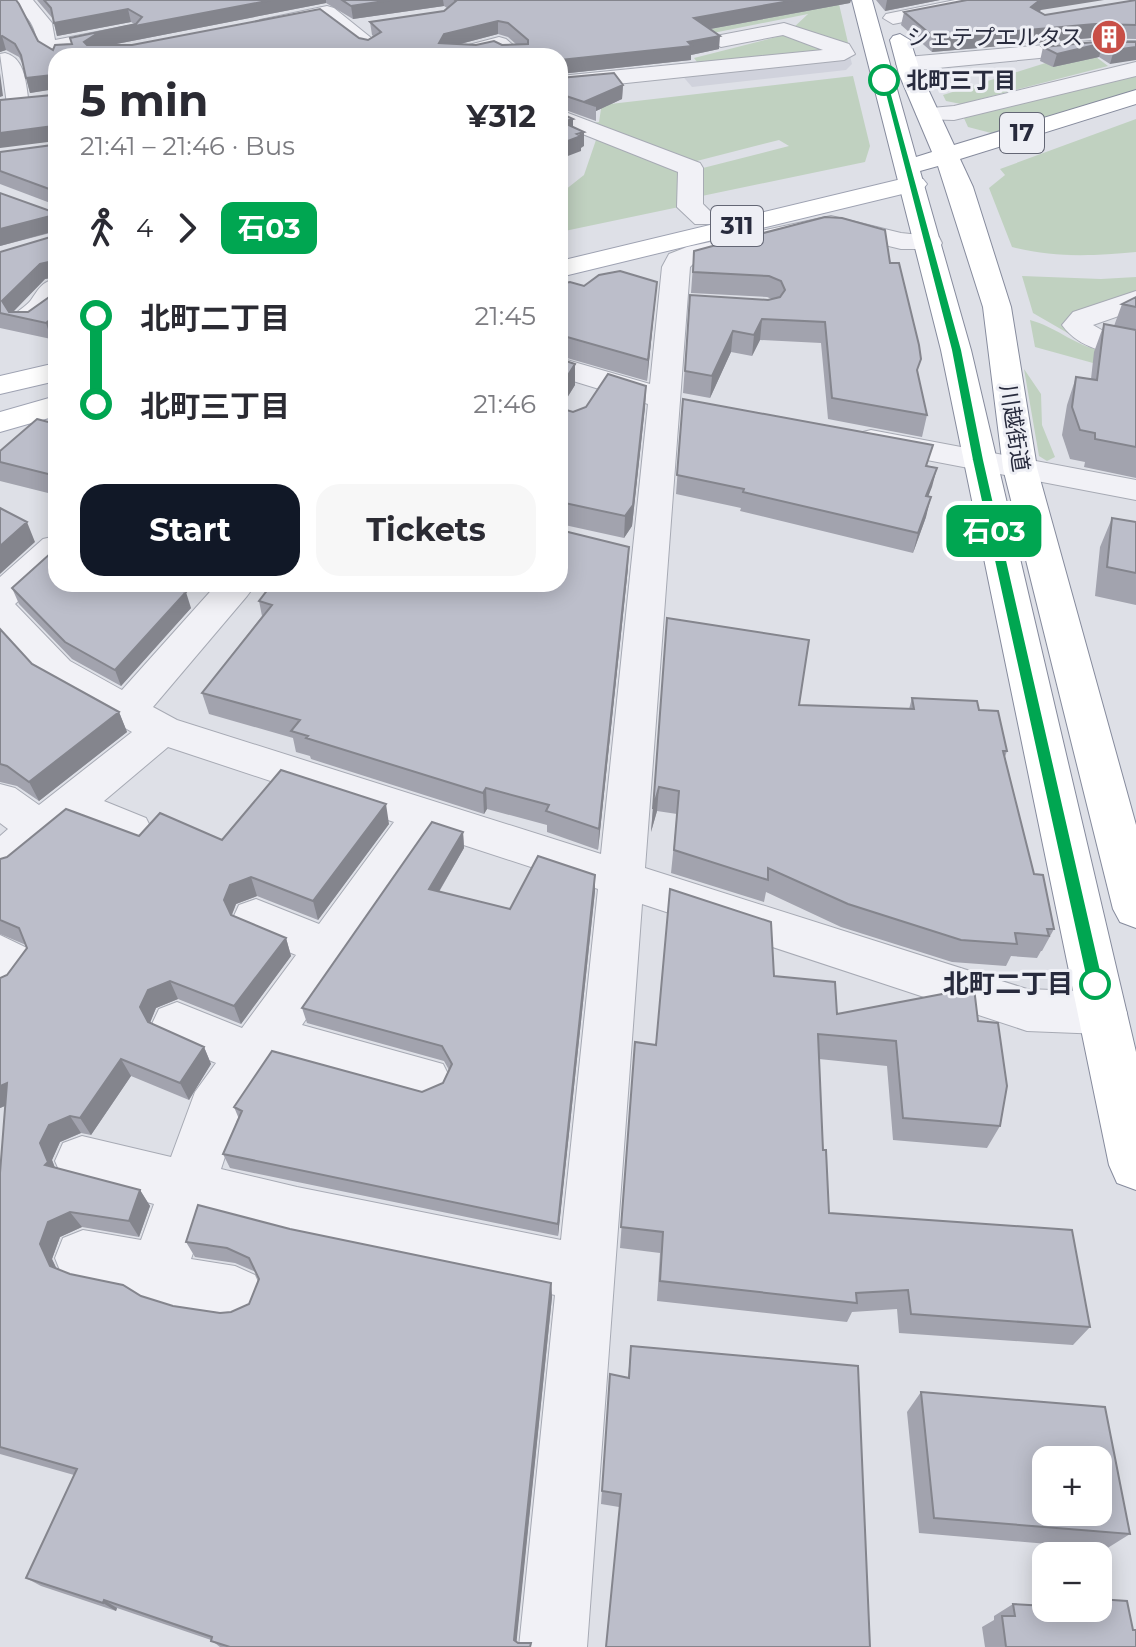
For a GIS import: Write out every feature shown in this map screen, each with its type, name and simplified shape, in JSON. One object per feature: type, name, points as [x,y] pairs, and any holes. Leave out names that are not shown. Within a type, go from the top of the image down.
[{"type":"main road","name":"川越街道","points":[[880,6],[894,67],[911,175],[956,350],[1136,1165]]},
{"type":"main road","name":"川越街道","points":[[894,67],[928,114],[949,164],[997,307],[1020,468],[1136,909]]},
{"type":"main road","name":"17","points":[[911,175],[1136,97]]},
{"type":"main road","name":"17","points":[[949,164],[989,163],[1136,112]]},
{"type":"main road","name":"311","points":[[568,248],[911,175]]},
{"type":"main road","name":"311","points":[[568,267],[911,175]]},
{"type":"main road","points":[[0,385],[48,374]]},
{"type":"main road","points":[[0,422],[48,408]]},
{"type":"street","points":[[22,0],[40,19],[46,30],[45,41],[52,48]]},
{"type":"street","points":[[880,6],[986,0]]},
{"type":"street","points":[[256,6],[277,22]]},
{"type":"street","points":[[248,28],[327,12],[347,29],[371,35],[346,48]]},
{"type":"street","points":[[1053,26],[1091,47]]},
{"type":"street","points":[[72,48],[153,27]]},
{"type":"street","points":[[568,82],[844,54],[841,49],[784,29],[721,41]]},
{"type":"street","points":[[482,48],[499,43],[505,48]]},
{"type":"street","points":[[141,48],[146,47]]},
{"type":"street","points":[[621,99],[1091,47],[1136,47]]},
{"type":"street","points":[[5,59],[11,66],[9,105],[46,100]]},
{"type":"street","points":[[928,114],[954,113],[1136,69]]},
{"type":"street","points":[[568,105],[591,103]]},
{"type":"street","points":[[568,120],[691,168],[690,207],[704,218]]},
{"type":"street","points":[[553,1647],[622,879],[636,556],[682,404],[689,305],[679,260],[697,252],[831,224],[901,241],[929,243]]},
{"type":"street","points":[[25,319],[45,303],[48,290]]},
{"type":"street","points":[[1136,300],[1083,318],[1077,325],[1084,334],[1136,349]]},
{"type":"street","points":[[568,374],[589,393],[682,404]]},
{"type":"street","points":[[835,434],[1136,490]]},
{"type":"street","points":[[0,597],[48,554]]},
{"type":"street","points":[[0,861],[56,818],[144,720],[231,592]]},
{"type":"street","points":[[0,612],[56,671],[144,720],[422,816],[1027,1010],[1102,1013]]},
{"type":"street","points":[[0,800],[56,818],[130,830]]},
{"type":"street","points":[[235,1295],[160,1283],[156,1278],[214,1109],[422,816]]},
{"type":"street","points":[[256,918],[328,948]]},
{"type":"street","points":[[0,955],[10,962],[11,968],[0,978]]},
{"type":"street","points":[[177,1024],[259,1046],[425,1080]]},
{"type":"street","points":[[82,1161],[297,1214],[586,1273]]},
{"type":"street","points":[[83,1258],[159,1272]]},
{"type":"shaded area","points":[[850,56],[852,64],[846,70],[692,87],[680,73]]},
{"type":"green space","points":[[839,4],[849,47],[792,29],[808,14],[688,38],[694,33],[715,28]]},
{"type":"green space","points":[[788,34],[829,52],[700,66],[694,58]]},
{"type":"green space","points":[[1087,50],[1108,66],[961,104],[946,101],[943,95]]},
{"type":"green space","points":[[1136,73],[1136,90],[995,134],[968,127],[963,116]]},
{"type":"green space","points":[[853,76],[870,146],[865,162],[697,197],[699,169],[789,146],[779,140],[689,163],[587,124],[599,122],[601,109],[593,106]]},
{"type":"green space","points":[[1136,119],[1136,252],[1074,255],[1012,247],[989,188],[1005,175],[1000,169]]},
{"type":"green space","points":[[597,137],[680,173],[679,207],[568,230],[568,188],[584,175]]},
{"type":"green space","points":[[1022,276],[1136,277],[1136,293],[1093,306],[1065,320],[1067,331],[1078,339],[1033,313]]},
{"type":"green space","points":[[1030,320],[1098,350],[1093,363],[1035,347]]},
{"type":"green space","points":[[1024,369],[1041,394],[1042,425],[1055,457],[1047,461],[1039,456]]},
{"type":"building","points":[[0,0],[16,0],[38,41],[50,48],[48,75],[26,78],[15,44],[2,36]]},
{"type":"building","points":[[44,0],[272,0],[98,33],[84,42],[87,45],[132,45],[320,9],[359,38],[368,40],[381,32],[370,22],[444,11],[455,0],[795,0],[694,18],[720,36],[688,42],[692,46],[568,59],[568,48],[54,48],[55,45],[72,44],[70,38],[136,24],[142,17],[128,9],[54,23],[51,8]],"holes":[[[498,21],[508,23],[528,40],[528,44],[502,45],[494,41],[476,45],[439,43],[444,34]]]},
{"type":"building","points":[[342,0],[391,0],[351,6]]},
{"type":"building","points":[[967,0],[1040,0],[1031,7],[1045,15],[1136,0],[1136,25],[1095,24],[935,38],[904,12]]},
{"type":"building","points":[[1095,42],[1136,42],[1136,47],[1114,50],[1103,43],[1057,54],[1043,47]]},
{"type":"building","points":[[614,73],[623,85],[586,101],[596,106],[568,97],[568,77]]},
{"type":"building","points":[[48,95],[48,127],[0,133],[0,100]]},
{"type":"building","points":[[568,125],[584,132],[577,134],[581,136],[568,141]]},
{"type":"building","points":[[48,146],[48,189],[0,171],[0,152]]},
{"type":"building","points":[[0,193],[48,210],[48,217],[0,229]]},
{"type":"building","points":[[825,217],[842,218],[885,230],[890,263],[899,263],[919,345],[921,359],[917,370],[927,415],[832,398],[825,322],[762,319],[754,335],[733,331],[712,376],[685,371],[690,295],[768,300],[780,297],[785,290],[781,281],[769,276],[693,272],[694,251],[720,244],[748,245],[748,237]]},
{"type":"building","points":[[48,238],[48,262],[40,264],[2,301],[9,312],[28,312],[48,298],[46,323],[0,313],[0,252]]},
{"type":"building","points":[[620,271],[657,282],[648,360],[568,337],[568,282],[584,286],[599,275]]},
{"type":"building","points":[[1136,297],[1136,307],[1122,304]]},
{"type":"building","points":[[1104,324],[1136,330],[1136,447],[1095,439],[1095,433],[1080,430],[1072,407],[1076,377],[1097,380]]},
{"type":"building","points":[[568,362],[575,364],[568,375]]},
{"type":"building","points":[[608,374],[646,386],[633,505],[625,516],[568,504],[568,410],[573,412],[586,407]]},
{"type":"building","points":[[683,399],[933,445],[926,466],[937,468],[926,496],[931,497],[918,533],[677,475]]},
{"type":"building","points":[[37,419],[48,422],[48,474],[0,462],[0,451]]},
{"type":"building","points":[[0,508],[27,522],[0,546]]},
{"type":"building","points":[[1112,518],[1136,522],[1136,573],[1107,567]]},
{"type":"building","points":[[568,532],[629,547],[599,829],[546,811],[549,805],[486,788],[483,793],[306,738],[308,736],[291,731],[300,720],[202,693],[272,605],[259,601],[266,592],[568,592]]},
{"type":"building","points":[[48,556],[48,592],[186,592],[115,670],[65,642],[12,588]]},
{"type":"building","points":[[667,618],[809,640],[799,705],[914,709],[912,698],[977,701],[979,710],[998,711],[1007,751],[1003,751],[1034,874],[1043,875],[1054,929],[1047,929],[1049,936],[1015,933],[1017,944],[961,940],[848,904],[768,868],[768,880],[674,850],[679,791],[659,787],[653,809]]},
{"type":"building","points":[[0,629],[32,664],[119,712],[29,782],[0,764]]},
{"type":"building","points":[[281,770],[386,804],[313,901],[251,877],[230,885],[224,900],[231,915],[286,938],[234,1006],[170,981],[148,990],[140,1007],[148,1022],[204,1047],[180,1083],[121,1059],[80,1118],[70,1116],[49,1125],[40,1143],[48,1162],[45,1165],[140,1190],[129,1221],[70,1212],[48,1222],[40,1244],[50,1266],[70,1274],[123,1285],[141,1296],[173,1306],[220,1313],[249,1304],[259,1279],[249,1258],[227,1248],[186,1242],[198,1205],[290,1229],[551,1283],[514,1640],[531,1643],[530,1647],[230,1647],[211,1641],[212,1637],[104,1600],[103,1603],[26,1578],[77,1469],[0,1447],[0,1173],[7,1083],[0,1086],[0,978],[7,975],[27,948],[19,928],[0,920],[0,859],[7,857],[66,809],[139,836],[160,813],[222,840]]},
{"type":"building","points":[[432,822],[463,832],[429,889],[510,909],[538,856],[595,875],[558,1224],[223,1154],[242,1111],[234,1107],[272,1051],[422,1092],[443,1083],[452,1064],[442,1046],[302,1008]]},
{"type":"building","points":[[670,889],[771,922],[774,976],[835,982],[837,1014],[974,988],[978,1021],[998,1023],[1007,1086],[1000,1126],[903,1118],[896,1041],[818,1034],[829,1213],[1072,1230],[1090,1327],[911,1314],[908,1290],[856,1293],[857,1303],[660,1281],[663,1232],[621,1227],[635,1042],[656,1045]]},
{"type":"building","points":[[631,1346],[858,1366],[870,1647],[606,1647],[621,1494],[602,1491],[610,1374],[629,1378]]},
{"type":"building","points":[[921,1392],[1105,1407],[1130,1534],[934,1518]]},
{"type":"building","points":[[1112,1600],[1127,1601],[1133,1630],[1136,1630],[1136,1647],[1006,1647],[1002,1616],[1015,1616],[1013,1604],[1032,1605],[1032,1622],[1112,1622]]},
{"type":"bus line","name":"石03","points":[[884,80],[956,350],[1095,984]]},
{"type":"place","name":"シェテプエルタス","points":[[1109,37]]},
{"type":"place","name":"北町三丁目","points":[[884,80]]},
{"type":"place","name":"北町二丁目","points":[[1095,984]]}]
